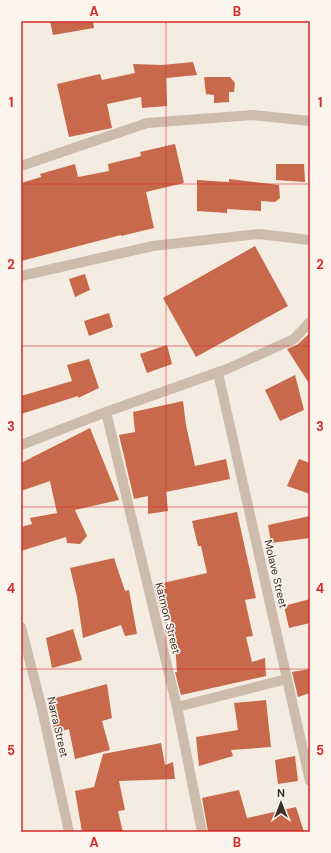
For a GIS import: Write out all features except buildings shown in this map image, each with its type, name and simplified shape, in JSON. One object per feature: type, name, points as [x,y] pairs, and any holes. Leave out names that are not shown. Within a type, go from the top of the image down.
[{"type":"street","points":[[21,166],[147,123],[253,115],[310,121]]},
{"type":"street","points":[[21,276],[153,246],[258,234],[310,240]]},
{"type":"street","points":[[21,445],[106,412],[218,373],[294,339],[310,322]]},
{"type":"street","name":"Molave Street","points":[[218,373],[310,781]]},
{"type":"street","name":"Katmon Street","points":[[106,412],[177,707],[202,832]]},
{"type":"street","name":"Narra Street","points":[[21,627],[41,705],[69,832]]},
{"type":"street","points":[[177,707],[287,679]]}]
